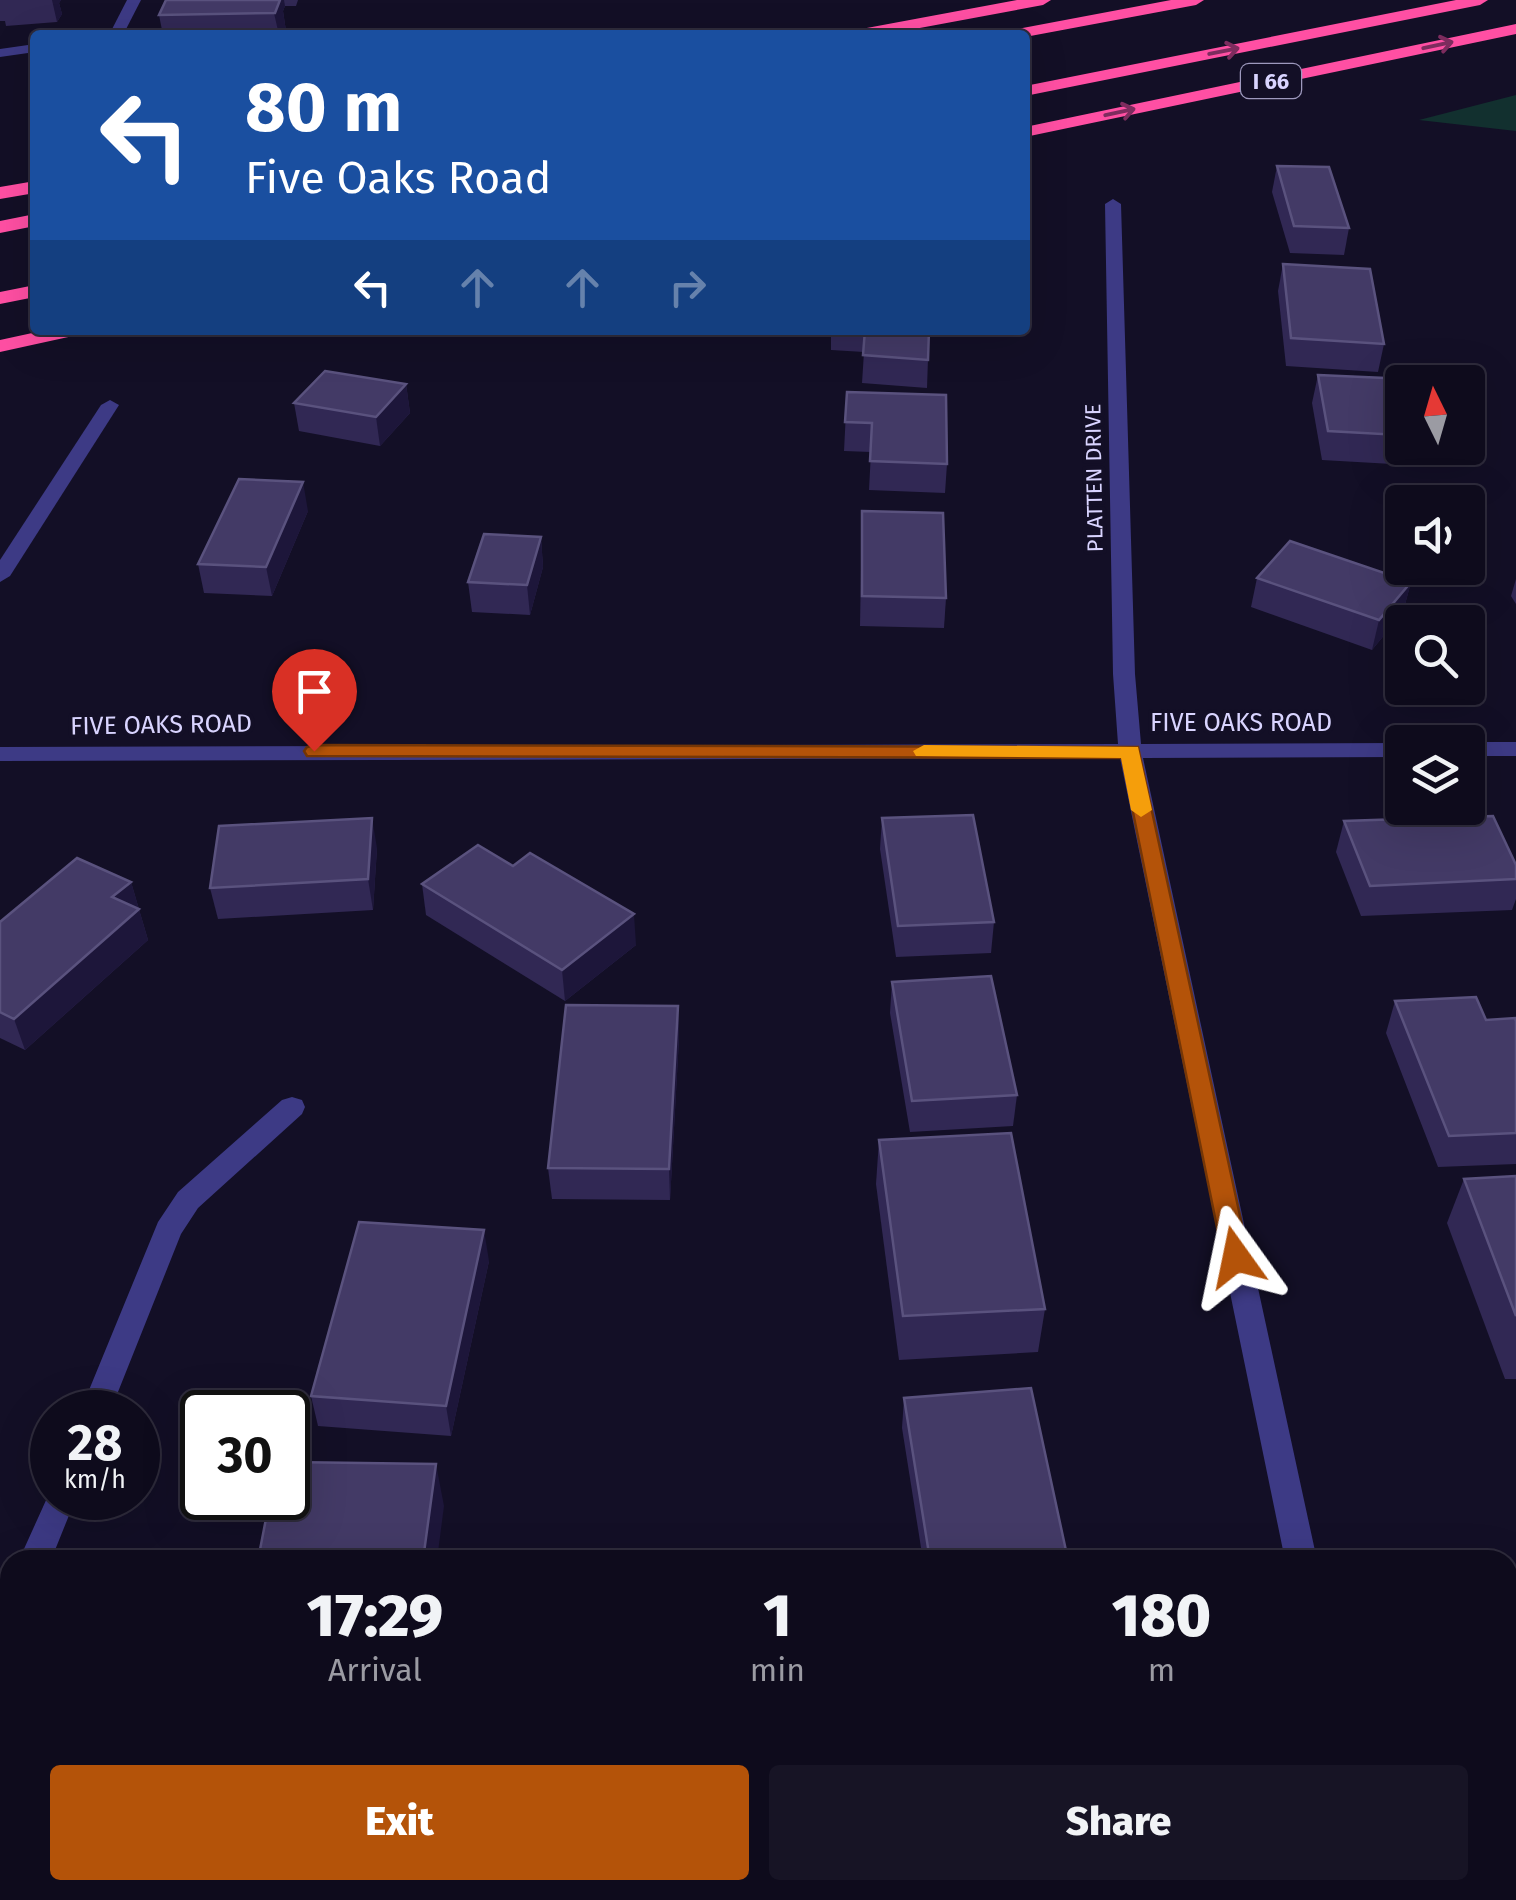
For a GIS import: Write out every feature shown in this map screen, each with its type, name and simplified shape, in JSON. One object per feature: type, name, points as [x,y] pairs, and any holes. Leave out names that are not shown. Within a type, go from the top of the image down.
[{"type":"highway","points":[[883,30],[1043,0]]},
{"type":"highway","points":[[1030,32],[1196,0]]},
{"type":"highway","points":[[1030,90],[1480,0]]},
{"type":"highway","name":"I 66","points":[[1030,131],[1516,29]]},
{"type":"highway","points":[[0,193],[30,187]]},
{"type":"highway","points":[[0,227],[30,221]]},
{"type":"highway","points":[[0,298],[30,292]]},
{"type":"highway","points":[[0,346],[52,335]]},
{"type":"street","points":[[119,30],[134,0]]},
{"type":"street","points":[[0,53],[30,49]]},
{"type":"street","name":"PLATTEN DRIVE","points":[[1113,204],[1124,674],[1130,751],[1299,1550]]},
{"type":"street","points":[[0,576],[110,405]]},
{"type":"street","points":[[1485,749],[1516,749]]},
{"type":"street","name":"FIVE OAKS ROAD","points":[[0,754],[1385,750]]},
{"type":"street","points":[[103,1390],[168,1230],[188,1200],[292,1107]]},
{"type":"street","points":[[40,1550],[51,1520]]},
{"type":"green space","points":[[1516,95],[1516,131],[1419,120]]},
{"type":"building","points":[[166,0],[280,0],[275,13],[159,15]]},
{"type":"building","points":[[1277,166],[1329,167],[1349,228],[1294,226]]},
{"type":"building","points":[[1283,264],[1370,269],[1384,344],[1291,338]]},
{"type":"building","points":[[865,335],[929,335],[928,360],[863,355]]},
{"type":"building","points":[[325,371],[406,384],[376,417],[294,403]]},
{"type":"building","points":[[1318,375],[1385,378],[1385,434],[1328,431]]},
{"type":"building","points":[[847,392],[946,395],[947,464],[870,461],[872,423],[845,422]]},
{"type":"building","points":[[239,479],[303,482],[266,567],[198,564]]},
{"type":"building","points":[[862,511],[943,513],[946,598],[862,596]]},
{"type":"building","points":[[484,534],[541,537],[527,585],[468,582]]},
{"type":"building","points":[[1290,541],[1385,573],[1385,585],[1408,585],[1392,605],[1385,605],[1379,620],[1257,578]]},
{"type":"building","points":[[973,815],[994,922],[898,926],[882,818]]},
{"type":"building","points":[[1485,816],[1493,816],[1516,865],[1516,879],[1370,886],[1344,821],[1485,825]]},
{"type":"building","points":[[372,818],[368,879],[210,888],[219,826]]},
{"type":"building","points":[[478,845],[513,866],[530,853],[634,914],[562,970],[422,884]]},
{"type":"building","points":[[77,858],[131,882],[112,897],[139,909],[14,1019],[0,1012],[0,922]]},
{"type":"building","points":[[991,976],[1017,1095],[912,1101],[892,982]]},
{"type":"building","points":[[1476,997],[1486,1020],[1516,1021],[1516,1133],[1449,1136],[1395,1001]]},
{"type":"building","points":[[566,1005],[678,1006],[669,1169],[548,1168]]},
{"type":"building","points":[[1011,1133],[1045,1309],[903,1316],[879,1140]]},
{"type":"building","points":[[1516,1176],[1516,1316],[1464,1179]]},
{"type":"building","points":[[359,1222],[484,1230],[446,1406],[311,1396]]},
{"type":"building","points":[[1031,1388],[1066,1550],[928,1550],[904,1398]]},
{"type":"building","points":[[310,1462],[436,1464],[424,1550],[260,1550],[266,1520],[310,1520]]},
{"type":"slow traffic","points":[[924,751],[1130,751],[1141,810]]},
{"type":"route","points":[[314,751],[1130,751],[1236,1257]]}]
